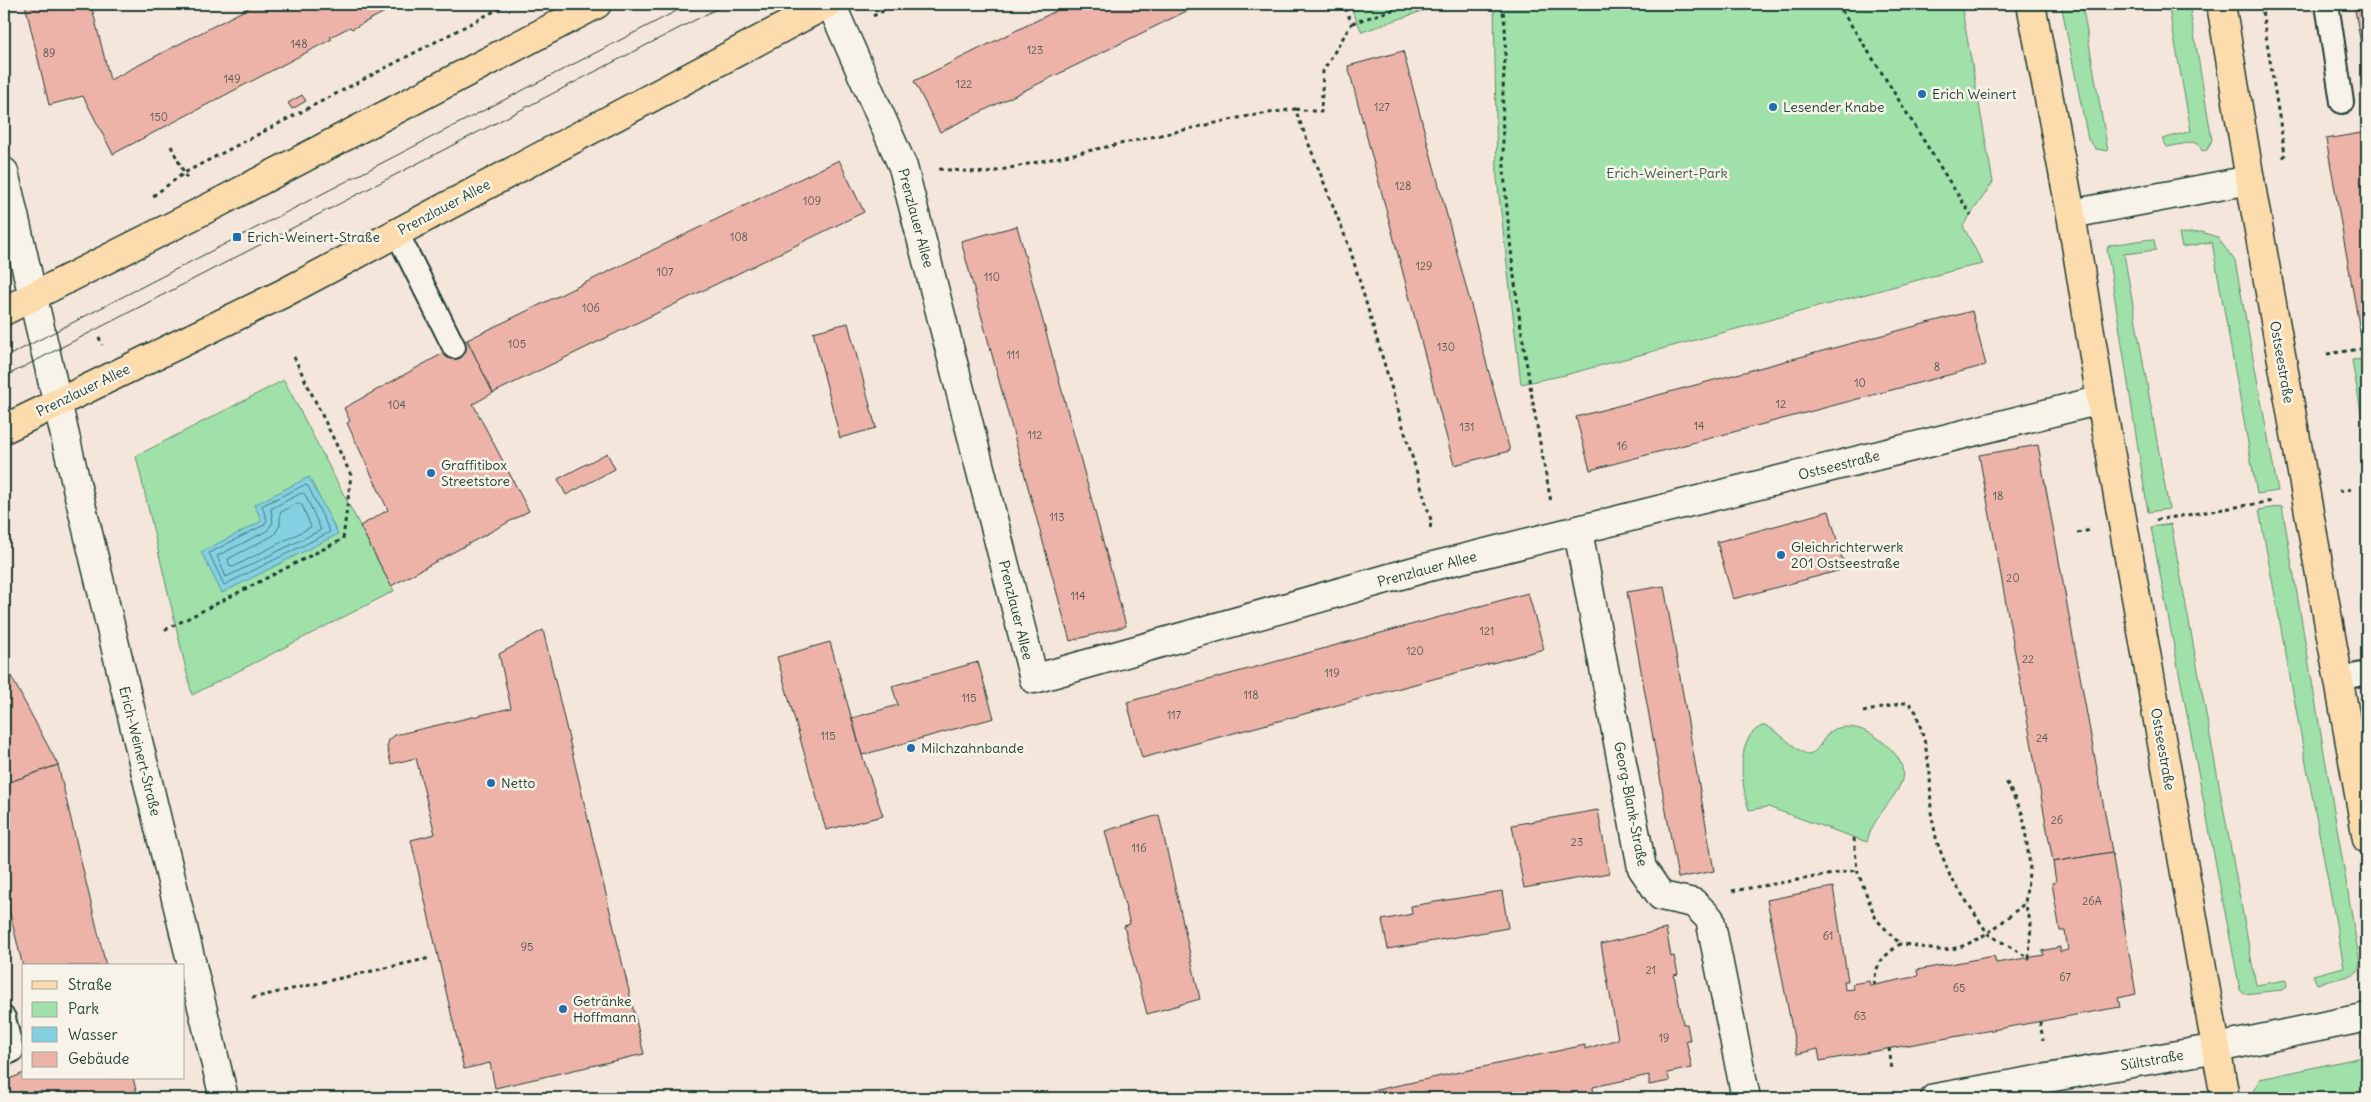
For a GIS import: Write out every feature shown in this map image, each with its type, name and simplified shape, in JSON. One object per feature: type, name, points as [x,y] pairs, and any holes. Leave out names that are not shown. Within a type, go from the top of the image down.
[{"type":"main road","points":[[4,312],[228,198],[597,4]]},
{"type":"main road","name":"Prenzlauer Allee","points":[[4,429],[282,294],[827,4]]},
{"type":"main road","name":"Ostseestraße","points":[[2031,4],[2071,214],[2101,400],[2225,1098]]},
{"type":"main road","name":"Ostseestraße","points":[[2222,4],[2250,180],[2367,839]]},
{"type":"street","name":"Prenzlauer Allee","points":[[831,4],[904,167],[1034,679],[1425,568],[1568,533]]},
{"type":"street","points":[[4,172],[32,297]]},
{"type":"street","points":[[2071,214],[2250,180]]},
{"type":"street","name":"Erich-Weinert-Straße","points":[[32,297],[224,1098]]},
{"type":"street","name":"Ostseestraße","points":[[1568,533],[2101,400]]},
{"type":"street","name":"Georg-Blank-Straße","points":[[1568,533],[1642,868],[1661,896],[1694,903]]},
{"type":"street","points":[[1694,903],[1710,919],[1746,1098]]},
{"type":"street","name":"Sültstraße","points":[[1935,1098],[2217,1048],[2367,1016]]},
{"type":"lane","points":[[2327,4],[2342,102]]},
{"type":"lane","points":[[397,232],[454,347]]},
{"type":"lane","points":[[2338,678],[2367,673]]},
{"type":"lane","points":[[4,1018],[12,1051],[4,1054]]},
{"type":"path","points":[[151,197],[184,173],[508,4]]},
{"type":"path","points":[[1343,4],[1352,23]]},
{"type":"path","points":[[904,167],[987,173],[1234,119],[1295,109],[1321,112],[1323,71],[1352,23],[1410,4]]},
{"type":"path","points":[[1501,4],[1505,18],[1503,95],[1505,183],[1514,280],[1528,384],[1568,533]]},
{"type":"path","points":[[1836,4],[1877,62],[1938,166],[1971,215]]},
{"type":"path","points":[[2261,4],[2285,154],[2279,168]]},
{"type":"path","points":[[1295,109],[1350,249],[1431,520],[1425,568]]},
{"type":"path","points":[[171,146],[189,183]]},
{"type":"path","points":[[2327,354],[2367,348]]},
{"type":"path","points":[[165,630],[344,539],[351,475],[294,357]]},
{"type":"path","points":[[2077,533],[2353,489]]},
{"type":"path","points":[[1863,712],[1908,702],[1916,712],[1930,773],[1931,812],[1937,842],[1950,876],[1988,934],[2029,958],[2031,924],[2025,904],[2030,866],[2023,815],[2005,779]]},
{"type":"path","points":[[1854,838],[1857,870],[1876,919],[1900,944]]},
{"type":"path","points":[[1694,903],[1720,894],[1857,870]]},
{"type":"path","points":[[1874,985],[1876,970],[1880,960],[1900,944],[1916,944],[1937,950],[1955,948],[1988,934],[2025,904]]},
{"type":"path","points":[[252,998],[430,958]]},
{"type":"path","points":[[2040,1022],[2044,1040]]},
{"type":"path","points":[[1889,1048],[1892,1070]]},
{"type":"green space","points":[[1349,4],[1442,4],[1362,32]]},
{"type":"green space","name":"Erich-Weinert-Park","points":[[1494,4],[1961,4],[1993,182],[1963,226],[1983,264],[1565,375],[1521,384],[1497,178]]},
{"type":"green space","points":[[2061,4],[2082,4],[2108,151],[2096,149],[2088,139]]},
{"type":"green space","points":[[2168,4],[2189,4],[2212,140],[2207,150],[2202,151],[2200,146],[2193,142],[2167,147],[2162,139],[2191,131]]},
{"type":"green space","points":[[2201,232],[2217,237],[2235,261],[2278,491],[2257,494],[2212,242],[2182,247],[2179,234]]},
{"type":"green space","points":[[2154,240],[2156,250],[2124,254],[2169,509],[2148,512],[2107,248],[2110,245]]},
{"type":"green space","points":[[2367,359],[2367,447],[2352,360]]},
{"type":"green space","points":[[284,380],[394,591],[192,695],[136,456]]},
{"type":"green space","points":[[2282,506],[2360,963],[2358,971],[2353,975],[2317,984],[2313,975],[2344,967],[2259,510]]},
{"type":"green space","points":[[2171,524],[2256,985],[2286,980],[2287,986],[2282,990],[2244,994],[2240,990],[2151,527]]},
{"type":"green space","points":[[1765,725],[1809,755],[1816,750],[1831,732],[1845,727],[1861,729],[1871,733],[1893,751],[1901,765],[1902,777],[1898,789],[1881,813],[1867,842],[1768,807],[1749,810],[1742,774],[1744,749],[1748,739],[1755,730]]},
{"type":"green space","points":[[2367,1056],[2367,1098],[2253,1098],[2252,1093],[2260,1079]]},
{"type":"water","points":[[309,477],[338,534],[222,593],[201,552],[262,521],[254,505]]},
{"type":"building","points":[[25,4],[91,4],[110,80],[256,4],[400,4],[352,29],[350,27],[330,37],[332,39],[113,154],[83,96],[49,105]]},
{"type":"building","points":[[1070,4],[1201,4],[940,132],[914,81]]},
{"type":"building","points":[[2354,4],[2367,4],[2367,79]]},
{"type":"building","points":[[1403,51],[1510,451],[1454,465],[1348,66]]},
{"type":"building","points":[[302,95],[306,101],[292,109],[288,103]]},
{"type":"building","points":[[2367,132],[2367,341],[2362,342],[2326,139]]},
{"type":"building","points":[[839,160],[864,212],[493,393],[467,340]]},
{"type":"building","points":[[1017,226],[1126,626],[1070,641],[961,241]]},
{"type":"building","points":[[1972,311],[1986,365],[1590,470],[1576,417]]},
{"type":"building","points":[[848,323],[876,428],[840,438],[813,332]]},
{"type":"building","points":[[467,340],[493,393],[473,404],[529,511],[391,586],[360,526],[388,510],[347,423],[350,421],[344,408]]},
{"type":"building","points":[[2038,445],[2112,852],[2053,862],[1979,455]]},
{"type":"building","points":[[607,453],[615,469],[566,495],[558,479]]},
{"type":"building","name":"Gleichrichterwerk 201 Ostseestraße","points":[[1829,511],[1845,569],[1733,599],[1717,542]]},
{"type":"building","points":[[1664,586],[1714,871],[1678,878],[1627,592]]},
{"type":"building","points":[[1528,593],[1544,649],[1142,758],[1127,702]]},
{"type":"building","points":[[543,630],[644,1054],[495,1088],[490,1063],[464,1069],[411,840],[435,834],[416,758],[391,764],[387,747],[389,740],[395,735],[511,708],[499,654]]},
{"type":"building","points":[[830,642],[862,755],[883,816],[826,830],[777,657]]},
{"type":"building","points":[[978,662],[994,718],[862,755],[852,718],[898,705],[892,686]]},
{"type":"building","points":[[4,663],[58,765],[4,784]]},
{"type":"building","points":[[58,765],[106,964],[22,964],[4,889],[4,784]]},
{"type":"building","points":[[1598,810],[1609,873],[1524,888],[1512,825]]},
{"type":"building","points":[[1159,815],[1200,999],[1147,1014],[1124,926],[1130,924],[1105,831]]},
{"type":"building","points":[[2112,852],[2136,994],[2118,998],[2120,1007],[1820,1061],[1818,1049],[1797,1054],[1767,900],[1833,887],[1848,981],[1844,981],[1845,990],[1854,989],[1852,984],[1869,981],[1870,986],[1918,976],[1917,970],[1994,956],[1996,963],[2044,955],[2042,951],[2060,947],[2060,952],[2068,950],[2065,931],[2060,931],[2052,883],[2056,882],[2053,862]]},
{"type":"building","points":[[1502,891],[1508,928],[1388,949],[1382,920],[1412,914],[1411,906]]},
{"type":"building","points":[[1666,929],[1671,957],[1674,956],[1678,974],[1674,975],[1683,1024],[1687,1024],[1690,1040],[1686,1040],[1692,1068],[1667,1073],[1670,1081],[1649,1085],[1649,1075],[1593,1087],[1594,1098],[1339,1098],[1585,1045],[1585,1049],[1618,1039],[1601,944]]},
{"type":"building","points":[[22,1074],[22,1080],[134,1080],[138,1098],[4,1098],[4,1081]]},
{"type":"tram line","points":[[4,358],[690,4]]},
{"type":"tram line","points":[[4,377],[726,4]]},
{"type":"place","name":"Erich Weinert","points":[[1922,94]]},
{"type":"place","name":"Lesender Knabe","points":[[1773,107]]},
{"type":"place","name":"Erich-Weinert-Straße","points":[[237,237]]},
{"type":"place","name":"Graffitibox Streetstore","points":[[431,473]]},
{"type":"place","name":"Gleichrichterwerk 201 Ostseestraße","points":[[1781,555]]},
{"type":"place","name":"Milchzahnbande","points":[[911,748]]},
{"type":"place","name":"Netto","points":[[491,783]]},
{"type":"place","name":"Getränke Hoffmann","points":[[563,1009]]}]
